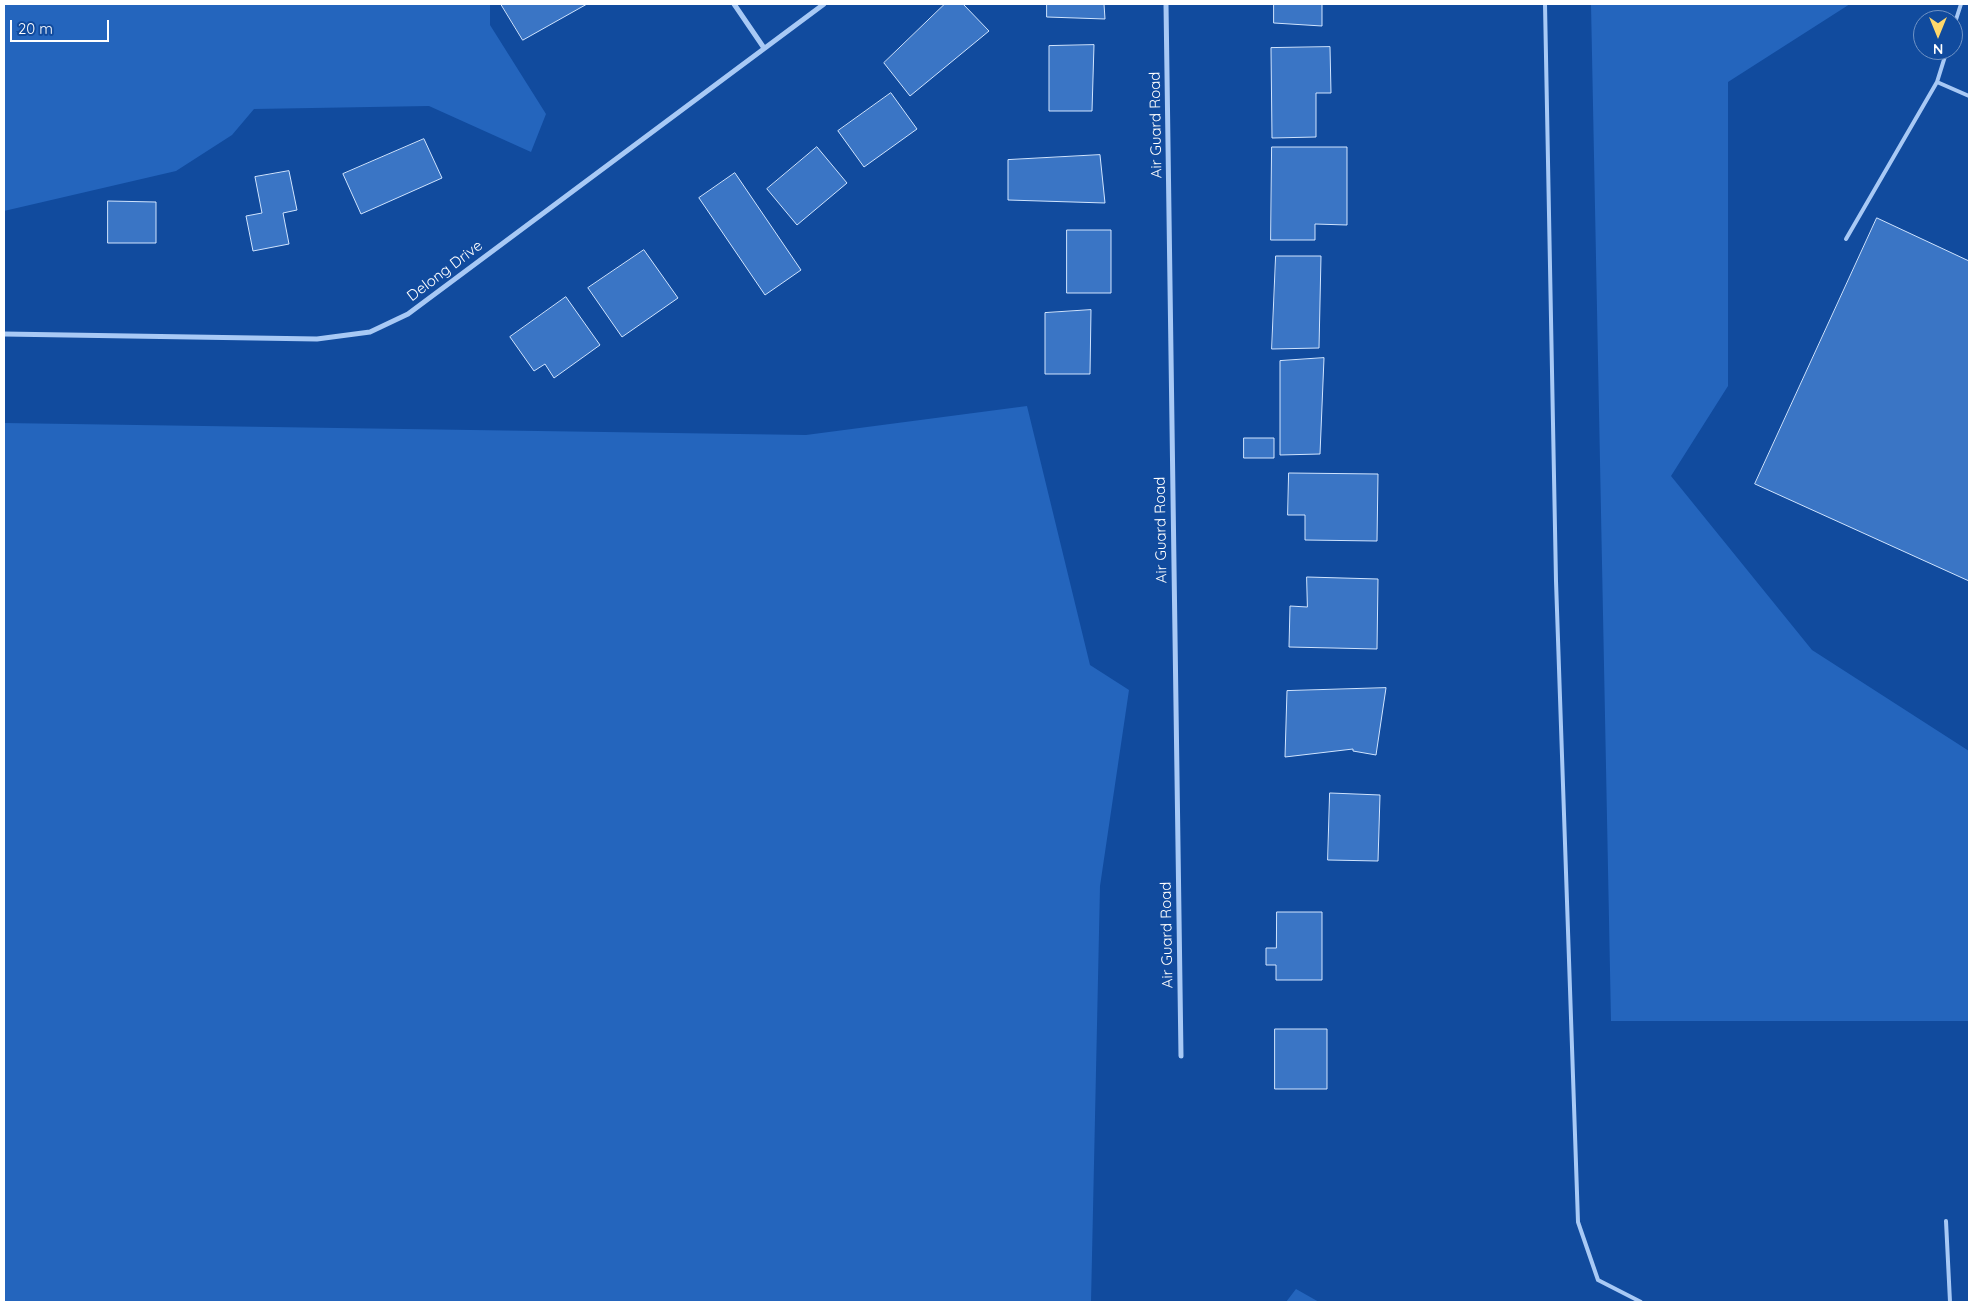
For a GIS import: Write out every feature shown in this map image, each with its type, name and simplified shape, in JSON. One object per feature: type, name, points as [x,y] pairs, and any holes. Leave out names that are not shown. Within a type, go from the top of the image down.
[{"type":"street","points":[[734,4],[764,48]]},
{"type":"street","name":"Delong Drive","points":[[4,334],[317,339],[370,332],[408,314],[824,4]]},
{"type":"street","name":"Air Guard Road","points":[[1166,4],[1181,1056]]},
{"type":"lane","points":[[1546,4],[1556,581],[1578,1222],[1598,1280],[1641,1302]]},
{"type":"lane","points":[[1846,239],[1937,82],[1944,60]]},
{"type":"lane","points":[[1937,82],[1969,96]]},
{"type":"lane","points":[[1946,1221],[1950,1302]]},
{"type":"shaded area","points":[[4,4],[490,4],[490,25],[546,114],[531,152],[429,106],[254,109],[232,135],[176,171],[4,211]]},
{"type":"shaded area","points":[[1591,4],[1850,4],[1728,82],[1728,386],[1671,476],[1812,650],[1969,751],[1969,1021],[1611,1021]]},
{"type":"shaded area","points":[[1027,406],[1090,665],[1129,690],[1100,886],[1091,1302],[4,1302],[4,423],[806,435]]},
{"type":"shaded area","points":[[1296,1289],[1319,1302],[1286,1302]]},
{"type":"building","points":[[501,4],[587,4],[523,40]]},
{"type":"building","points":[[945,4],[963,4],[989,31],[910,96],[884,63]]},
{"type":"building","points":[[1047,4],[1104,4],[1105,19],[1047,17]]},
{"type":"building","points":[[1274,4],[1322,4],[1322,26],[1274,23]]},
{"type":"building","points":[[1094,45],[1092,111],[1049,111],[1049,46]]},
{"type":"building","points":[[1330,47],[1331,93],[1316,93],[1316,137],[1272,138],[1271,48]]},
{"type":"building","points":[[891,93],[917,129],[864,167],[838,131]]},
{"type":"building","points":[[424,139],[442,178],[361,214],[343,174]]},
{"type":"building","points":[[817,147],[847,183],[797,225],[767,189]]},
{"type":"building","points":[[1272,147],[1347,147],[1347,225],[1315,224],[1315,240],[1271,240]]},
{"type":"building","points":[[1100,155],[1105,203],[1008,200],[1008,160]]},
{"type":"building","points":[[289,171],[297,210],[283,213],[289,244],[253,251],[246,216],[262,213],[255,177]]},
{"type":"building","points":[[735,173],[801,270],[765,295],[699,198]]},
{"type":"building","points":[[108,201],[156,202],[156,243],[108,243]]},
{"type":"building","points":[[1877,218],[1969,261],[1969,581],[1755,484]]},
{"type":"building","points":[[1067,230],[1111,230],[1111,293],[1067,293]]},
{"type":"building","points":[[644,250],[678,298],[622,337],[588,288]]},
{"type":"building","points":[[1276,256],[1321,256],[1319,348],[1272,349]]},
{"type":"building","points":[[566,297],[600,345],[554,378],[545,364],[534,371],[510,337]]},
{"type":"building","points":[[1091,310],[1090,374],[1045,374],[1045,313]]},
{"type":"building","points":[[1324,358],[1320,454],[1280,455],[1280,361]]},
{"type":"building","points":[[1244,438],[1274,438],[1274,458],[1244,458]]},
{"type":"building","points":[[1289,473],[1378,474],[1377,541],[1305,540],[1305,515],[1288,515]]},
{"type":"building","points":[[1307,577],[1378,579],[1377,649],[1289,647],[1290,606],[1307,607]]},
{"type":"building","points":[[1386,688],[1376,755],[1353,751],[1353,749],[1285,757],[1287,691]]},
{"type":"building","points":[[1330,793],[1380,795],[1378,861],[1328,860]]},
{"type":"building","points":[[1277,912],[1322,912],[1322,980],[1276,980],[1276,965],[1266,965],[1266,948],[1276,948]]},
{"type":"building","points":[[1275,1029],[1327,1029],[1327,1089],[1275,1089]]}]
